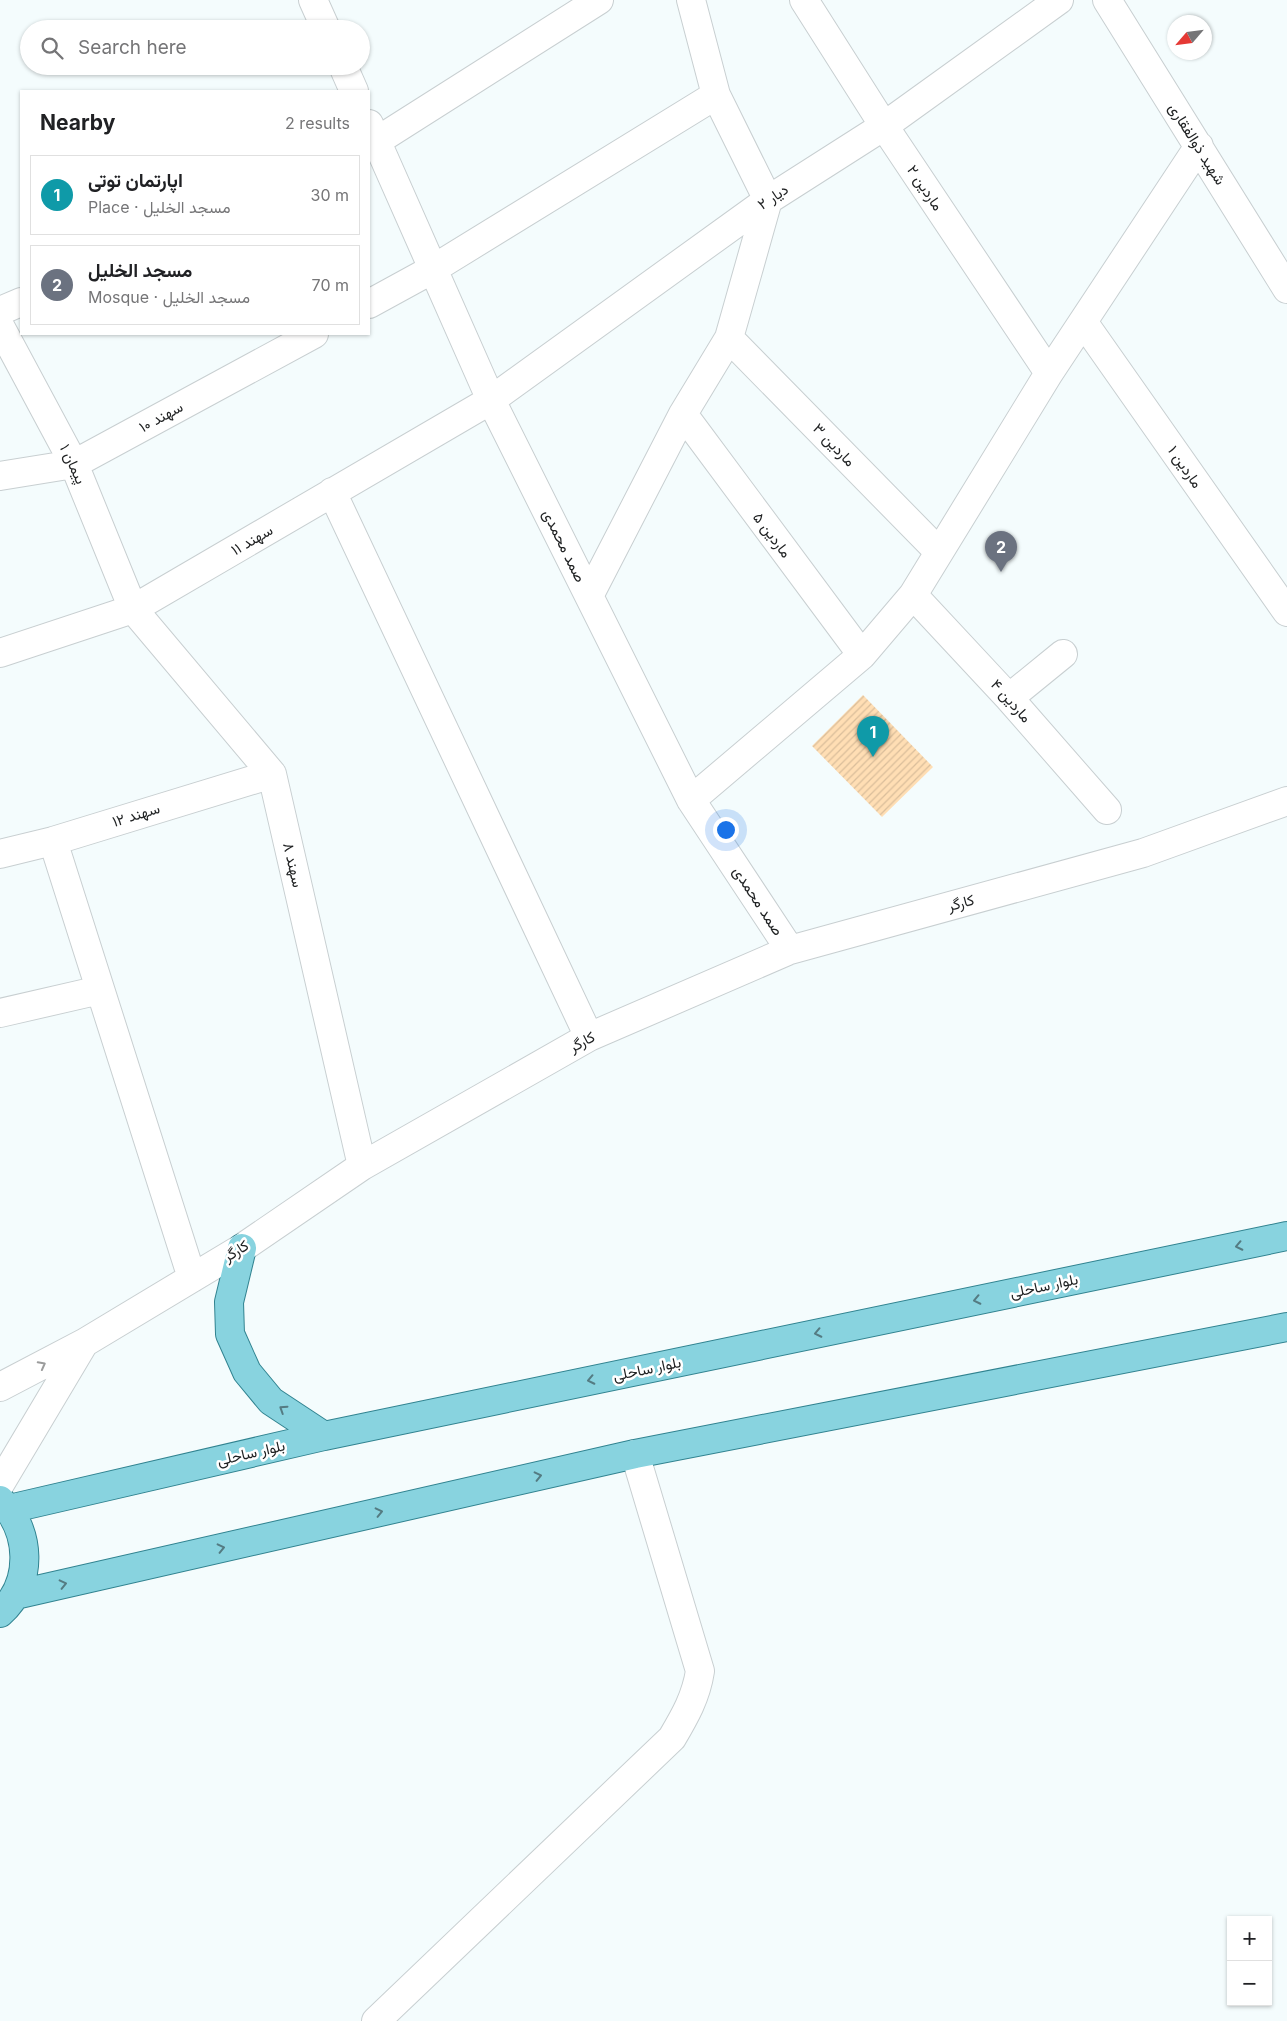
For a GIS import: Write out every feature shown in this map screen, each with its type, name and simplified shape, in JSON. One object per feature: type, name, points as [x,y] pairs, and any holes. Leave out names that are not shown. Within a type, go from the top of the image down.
[{"type":"main road","name":"بلوار ساحلی","points":[[3,1498],[324,1436],[1287,1236]]},
{"type":"main road","points":[[242,1248],[229,1302],[230,1334],[247,1372],[271,1402],[324,1436]]},
{"type":"main road","points":[[8,1604],[635,1454],[1287,1327]]},
{"type":"main road","points":[[3,1498],[20,1529],[25,1551],[23,1574],[8,1604]]},
{"type":"street","points":[[314,0],[322,20]]},
{"type":"street","points":[[371,137],[599,0]]},
{"type":"street","points":[[589,596],[683,414],[730,338],[768,200],[716,95],[691,0]]},
{"type":"street","name":"ماردین ۲","points":[[804,0],[884,126],[1050,373]]},
{"type":"street","name":"دیار ۲","points":[[492,400],[768,200],[884,126],[1059,0]]},
{"type":"street","name":"شهید ذوالفقاری","points":[[1107,0],[1199,146],[1278,255],[1287,288]]},
{"type":"street","points":[[347,75],[354,90]]},
{"type":"street","points":[[370,303],[433,269],[716,95]]},
{"type":"street","name":"صمد محمدی","points":[[371,137],[492,400],[691,800],[790,950]]},
{"type":"street","points":[[691,800],[862,655],[913,595],[1050,373],[1199,146]]},
{"type":"street","points":[[0,311],[20,302]]},
{"type":"street","name":"ماردین ۱","points":[[1084,323],[1287,612]]},
{"type":"street","name":"پیمان ۱","points":[[0,326],[74,464],[133,608]]},
{"type":"street","name":"سهند ۱۰","points":[[0,476],[74,464],[312,335]]},
{"type":"street","name":"ماردین ۳","points":[[730,338],[939,552]]},
{"type":"street","name":"سهند ۱۱","points":[[0,653],[133,608],[492,400]]},
{"type":"street","name":"ماردین ۵","points":[[683,414],[862,655]]},
{"type":"street","points":[[332,492],[590,1037]]},
{"type":"street","name":"ماردین ۴","points":[[913,595],[1009,698],[1107,810]]},
{"type":"street","name":"سهند ۸","points":[[133,608],[272,774],[362,1166]]},
{"type":"street","points":[[1009,698],[1063,654]]},
{"type":"street","name":"سهند ۱۲","points":[[0,854],[53,841],[272,774]]},
{"type":"street","name":"کارگر","points":[[3,1498],[84,1343],[242,1248],[362,1166],[590,1037],[790,950],[1143,853],[1287,801]]},
{"type":"street","points":[[53,841],[192,1278]]},
{"type":"street","points":[[0,1013],[100,990]]},
{"type":"street","points":[[0,1387],[84,1343]]},
{"type":"street","points":[[376,2021],[672,1738],[688,1712],[697,1688],[700,1672],[635,1454]]},
{"type":"building","points":[[863,695],[933,767],[882,817],[812,746]]},
{"type":"place","name":"مسجد الخلیل","points":[[1001,572]]},
{"type":"place","name":"اپارتمان توتی","points":[[873,757]]}]
